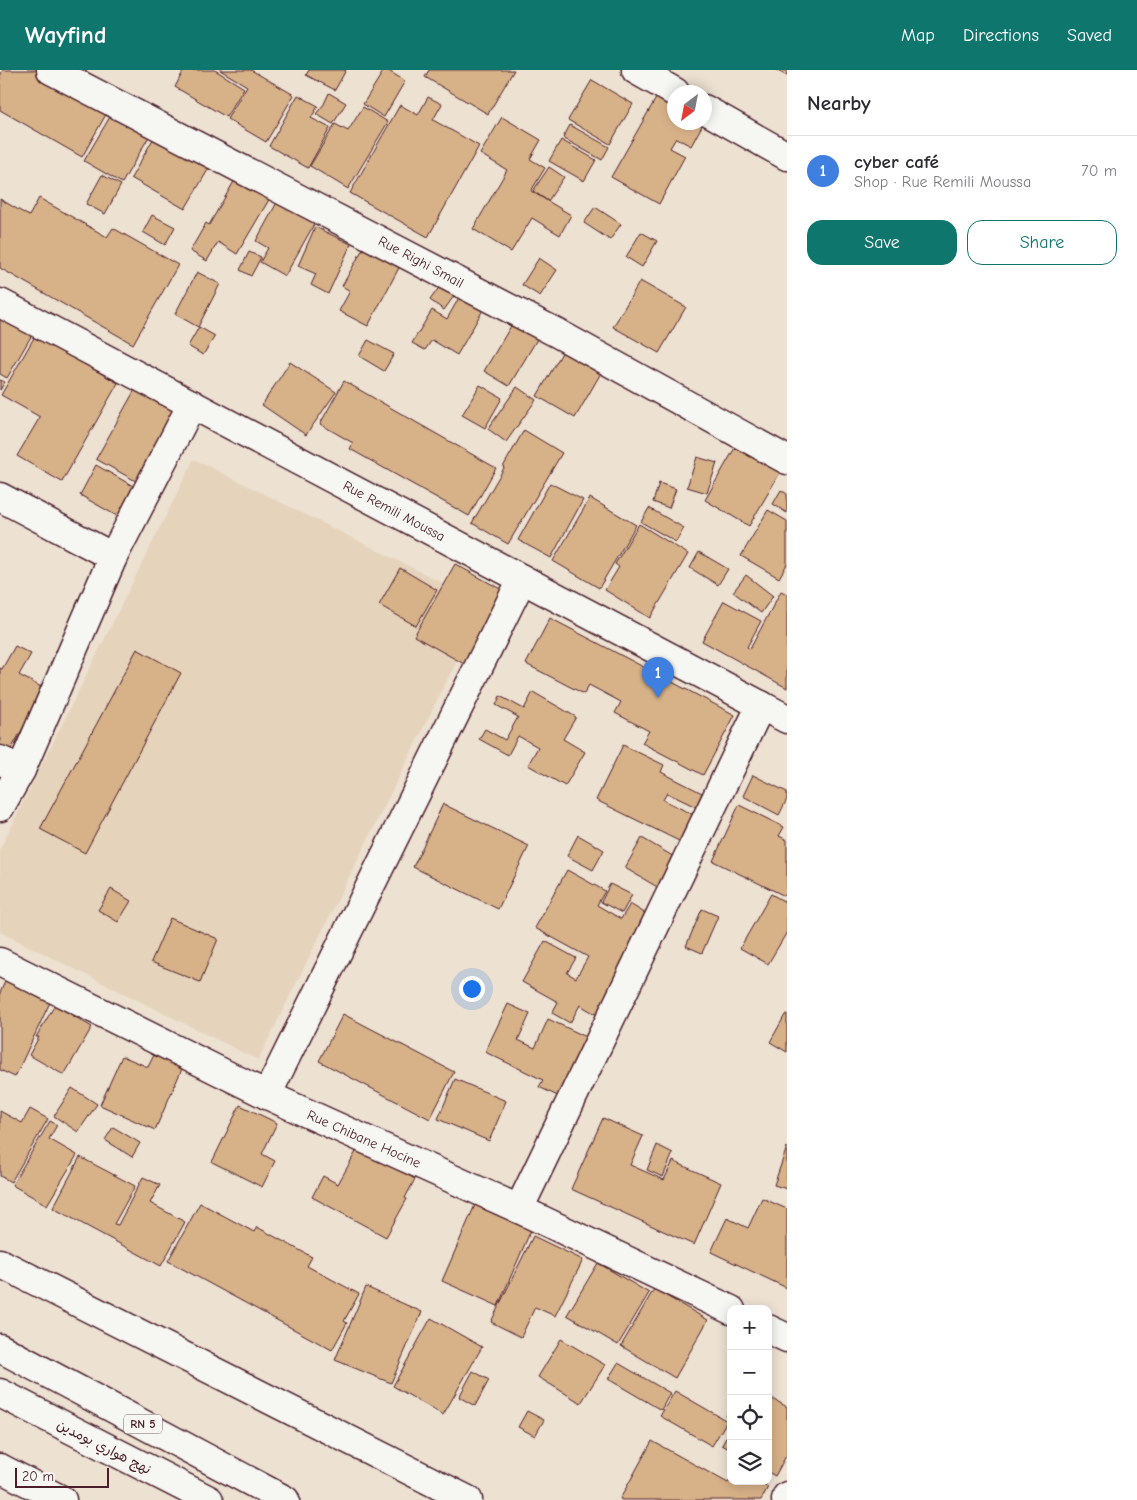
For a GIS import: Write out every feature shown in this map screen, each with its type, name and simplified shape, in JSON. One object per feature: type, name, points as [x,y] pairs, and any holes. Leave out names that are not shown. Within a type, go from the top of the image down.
[{"type":"street","name":"Rue Righi Smail","points":[[51,70],[557,333],[787,460]]},
{"type":"street","points":[[636,70],[667,87]]},
{"type":"street","points":[[712,114],[787,156]]},
{"type":"street","name":"Rue Remili Moussa","points":[[0,302],[787,719]]},
{"type":"street","points":[[0,806],[10,765],[113,557],[192,404]]},
{"type":"street","points":[[0,497],[113,557]]},
{"type":"street","points":[[267,1095],[522,579]]},
{"type":"street","points":[[519,1209],[761,705]]},
{"type":"street","name":"Rue Chibane Hocine","points":[[0,962],[267,1095],[519,1209],[727,1308]]},
{"type":"street","points":[[0,1263],[468,1500]]},
{"type":"street","points":[[772,1331],[787,1338]]},
{"type":"street","name":"RN 5","points":[[0,1348],[285,1500]]},
{"type":"street","name":"نهج هواري بومدين","points":[[0,1393],[209,1500]]},
{"type":"street","points":[[0,1468],[62,1500]]},
{"type":"street","points":[[786,1500],[787,1496]]},
{"type":"shaded area","points":[[194,459],[485,604],[258,1060],[0,932],[0,849]]},
{"type":"building","points":[[3,70],[41,70],[109,109],[82,157],[0,110],[0,76]]},
{"type":"building","points":[[184,70],[215,70],[244,88],[226,117],[175,87]]},
{"type":"building","points":[[220,70],[251,70],[294,95],[266,142],[227,119],[247,86]]},
{"type":"building","points":[[309,70],[346,70],[335,90],[306,75]]},
{"type":"building","points":[[384,70],[405,81],[384,117],[363,104]]},
{"type":"building","points":[[429,70],[514,70],[488,114],[425,77]]},
{"type":"building","points":[[776,70],[787,70],[787,76]]},
{"type":"building","points":[[592,80],[633,104],[610,144],[568,120]]},
{"type":"building","points":[[329,93],[346,103],[333,124],[316,114],[324,104]]},
{"type":"building","points":[[659,93],[667,97],[667,130],[700,130],[691,146],[676,138],[670,148],[685,156],[659,204],[611,177]]},
{"type":"building","points":[[298,95],[318,106],[311,118],[330,128],[308,168],[269,146]]},
{"type":"building","points":[[428,97],[442,104],[433,120],[479,146],[428,237],[350,193],[400,105],[418,115]]},
{"type":"building","points":[[363,107],[388,122],[348,189],[310,166],[335,124],[348,131]]},
{"type":"building","points":[[114,110],[151,133],[122,183],[84,161]]},
{"type":"building","points":[[502,117],[541,140],[530,159],[545,168],[531,191],[571,215],[560,235],[532,218],[511,252],[473,229],[507,170],[480,154]]},
{"type":"building","points":[[570,125],[609,147],[602,160],[563,138]]},
{"type":"building","points":[[156,134],[212,163],[185,209],[131,178]]},
{"type":"building","points":[[561,140],[596,160],[584,181],[549,161]]},
{"type":"building","points":[[549,167],[564,177],[548,201],[533,191]]},
{"type":"building","points":[[102,175],[121,185],[105,214],[86,204]]},
{"type":"building","points":[[236,178],[270,198],[237,254],[218,242],[207,261],[190,251],[206,223],[209,225]]},
{"type":"building","points":[[280,197],[317,219],[285,276],[260,262],[268,248],[256,241]]},
{"type":"building","points":[[39,198],[107,237],[113,228],[178,265],[133,344],[0,268],[0,199],[29,216]]},
{"type":"building","points":[[595,207],[621,224],[610,240],[584,223]]},
{"type":"building","points":[[152,215],[175,227],[165,245],[143,232]]},
{"type":"building","points":[[315,227],[351,244],[328,294],[311,285],[316,274],[298,266]]},
{"type":"building","points":[[641,232],[657,241],[642,267],[626,257]]},
{"type":"building","points":[[365,245],[401,264],[368,326],[339,311],[350,291],[342,286]]},
{"type":"building","points":[[249,252],[261,257],[251,276],[240,270]]},
{"type":"building","points":[[539,258],[557,270],[540,296],[522,285]]},
{"type":"building","points":[[197,272],[220,284],[198,327],[175,314]]},
{"type":"building","points":[[445,279],[459,289],[444,310],[430,300]]},
{"type":"building","points":[[640,281],[686,307],[659,353],[613,327]]},
{"type":"building","points":[[460,296],[483,310],[457,355],[432,340],[425,350],[412,343],[432,310],[447,319]]},
{"type":"building","points":[[0,315],[33,333],[7,378],[0,374]]},
{"type":"building","points":[[514,321],[539,336],[509,386],[484,371]]},
{"type":"building","points":[[199,327],[215,336],[203,355],[188,346]]},
{"type":"building","points":[[35,336],[118,383],[62,482],[17,456],[40,417],[1,395]]},
{"type":"building","points":[[368,340],[394,354],[384,371],[359,356]]},
{"type":"building","points":[[563,351],[601,373],[575,418],[537,396]]},
{"type":"building","points":[[290,362],[336,392],[306,435],[262,405]]},
{"type":"building","points":[[0,380],[5,382],[0,390]]},
{"type":"building","points":[[344,381],[496,468],[469,516],[350,449],[353,443],[320,424]]},
{"type":"building","points":[[480,385],[502,398],[485,428],[462,415]]},
{"type":"building","points":[[137,386],[184,413],[143,485],[96,459]]},
{"type":"building","points":[[517,387],[536,400],[506,442],[488,429]]},
{"type":"building","points":[[524,430],[562,453],[508,544],[472,523]]},
{"type":"building","points":[[740,439],[785,464],[749,526],[705,500]]},
{"type":"building","points":[[697,457],[717,463],[707,493],[687,487]]},
{"type":"building","points":[[96,465],[140,490],[124,520],[80,495]]},
{"type":"building","points":[[550,483],[583,500],[551,558],[518,540]]},
{"type":"building","points":[[659,483],[676,489],[669,508],[653,502]]},
{"type":"building","points":[[781,490],[787,494],[787,513],[773,504]]},
{"type":"building","points":[[590,498],[636,525],[599,588],[553,561]]},
{"type":"building","points":[[649,508],[684,528],[676,542],[641,522]]},
{"type":"building","points":[[768,510],[787,521],[787,564],[779,578],[741,556]]},
{"type":"building","points":[[639,524],[688,554],[650,618],[605,590],[619,567],[615,564]]},
{"type":"building","points":[[699,552],[728,569],[718,585],[690,568]]},
{"type":"building","points":[[455,564],[506,592],[466,665],[414,636]]},
{"type":"building","points":[[400,568],[437,590],[416,626],[379,605]]},
{"type":"building","points":[[746,575],[773,596],[761,613],[733,592]]},
{"type":"building","points":[[781,591],[787,594],[787,688],[702,641],[724,601],[761,621],[747,647],[750,649]]},
{"type":"building","points":[[550,618],[735,715],[703,775],[642,743],[649,731],[615,713],[621,702],[589,685],[584,694],[526,664]]},
{"type":"building","points":[[15,646],[31,654],[19,675],[45,689],[10,751],[0,745],[0,668],[2,669]]},
{"type":"building","points":[[137,649],[181,673],[85,853],[40,829]]},
{"type":"building","points":[[533,692],[576,717],[563,739],[585,752],[565,786],[528,765],[538,747],[518,736],[508,755],[479,739],[485,729],[505,740],[518,717],[496,705],[500,696],[524,709]]},
{"type":"building","points":[[623,745],[664,765],[661,772],[702,793],[696,807],[667,793],[663,800],[694,815],[681,842],[596,800]]},
{"type":"building","points":[[753,775],[787,792],[787,799],[779,815],[743,796]]},
{"type":"building","points":[[443,804],[529,846],[498,909],[413,867]]},
{"type":"building","points":[[739,805],[784,827],[779,836],[787,840],[787,897],[713,861]]},
{"type":"building","points":[[578,835],[604,850],[593,870],[567,856]]},
{"type":"building","points":[[642,838],[676,858],[659,888],[625,868]]},
{"type":"building","points":[[567,870],[605,891],[597,905],[621,919],[630,904],[651,917],[597,1015],[580,1005],[570,1023],[552,1013],[558,1002],[522,982],[545,941],[576,958],[567,973],[576,978],[588,957],[535,928]]},
{"type":"building","points":[[610,884],[632,895],[622,913],[601,902]]},
{"type":"building","points":[[111,889],[131,901],[118,922],[98,910]]},
{"type":"building","points":[[771,894],[787,903],[787,932],[768,964],[740,948]]},
{"type":"building","points":[[702,909],[718,916],[702,953],[686,946]]},
{"type":"building","points":[[170,918],[218,939],[200,982],[151,962]]},
{"type":"building","points":[[7,977],[52,998],[15,1077],[0,1070],[0,993]]},
{"type":"building","points":[[508,1004],[530,1014],[518,1040],[535,1048],[548,1019],[595,1041],[566,1100],[539,1087],[543,1080],[485,1052]]},
{"type":"building","points":[[55,1005],[92,1027],[64,1075],[29,1055],[39,1037],[36,1037]]},
{"type":"building","points":[[343,1014],[454,1072],[430,1119],[319,1061]]},
{"type":"building","points":[[787,1014],[787,1052],[770,1042]]},
{"type":"building","points":[[157,1049],[185,1062],[155,1130],[100,1105],[122,1056],[148,1067]]},
{"type":"building","points":[[455,1079],[506,1101],[489,1141],[438,1119]]},
{"type":"building","points":[[72,1088],[97,1104],[78,1132],[54,1116]]},
{"type":"building","points":[[240,1105],[277,1123],[262,1154],[275,1161],[262,1187],[212,1162]]},
{"type":"building","points":[[30,1109],[48,1119],[11,1182],[0,1176],[0,1111],[22,1123]]},
{"type":"building","points":[[603,1118],[643,1136],[630,1165],[664,1180],[673,1161],[721,1183],[694,1245],[571,1189]]},
{"type":"building","points":[[50,1121],[57,1125],[49,1139],[77,1155],[47,1205],[12,1185]]},
{"type":"building","points":[[113,1127],[140,1143],[132,1157],[105,1140]]},
{"type":"building","points":[[657,1145],[673,1153],[663,1177],[647,1170]]},
{"type":"building","points":[[787,1147],[787,1189],[774,1185]]},
{"type":"building","points":[[358,1148],[415,1179],[405,1198],[407,1199],[386,1237],[312,1197],[323,1176],[338,1184]]},
{"type":"building","points":[[80,1157],[135,1186],[114,1224],[118,1225],[143,1177],[160,1185],[150,1203],[185,1222],[161,1266],[53,1208]]},
{"type":"building","points":[[762,1198],[787,1209],[787,1288],[711,1252],[727,1218],[748,1228]]},
{"type":"building","points":[[200,1203],[254,1232],[257,1227],[312,1257],[307,1266],[359,1294],[344,1321],[347,1323],[332,1350],[168,1261]]},
{"type":"building","points":[[475,1205],[531,1230],[498,1306],[442,1281]]},
{"type":"building","points":[[533,1236],[583,1260],[555,1316],[535,1307],[521,1337],[491,1322]]},
{"type":"building","points":[[598,1263],[649,1293],[618,1345],[567,1315]]},
{"type":"building","points":[[366,1287],[422,1312],[391,1383],[335,1360]]},
{"type":"building","points":[[654,1289],[708,1320],[675,1378],[621,1346]]},
{"type":"building","points":[[431,1318],[482,1347],[443,1415],[393,1386]]},
{"type":"building","points":[[561,1339],[605,1365],[581,1403],[538,1377]]},
{"type":"building","points":[[618,1363],[670,1393],[661,1410],[608,1379]]},
{"type":"building","points":[[473,1371],[489,1380],[475,1406],[459,1397]]},
{"type":"building","points":[[675,1391],[727,1421],[712,1446],[660,1416]]},
{"type":"building","points":[[772,1398],[787,1407],[787,1454],[775,1476],[772,1474]]},
{"type":"building","points":[[527,1411],[544,1420],[535,1436],[518,1427]]},
{"type":"building","points":[[727,1436],[727,1448],[722,1445]]},
{"type":"building","points":[[652,1441],[727,1482],[727,1485],[765,1485],[768,1487],[761,1500],[620,1499]]},
{"type":"place","name":"cyber café","points":[[658,698]]}]
